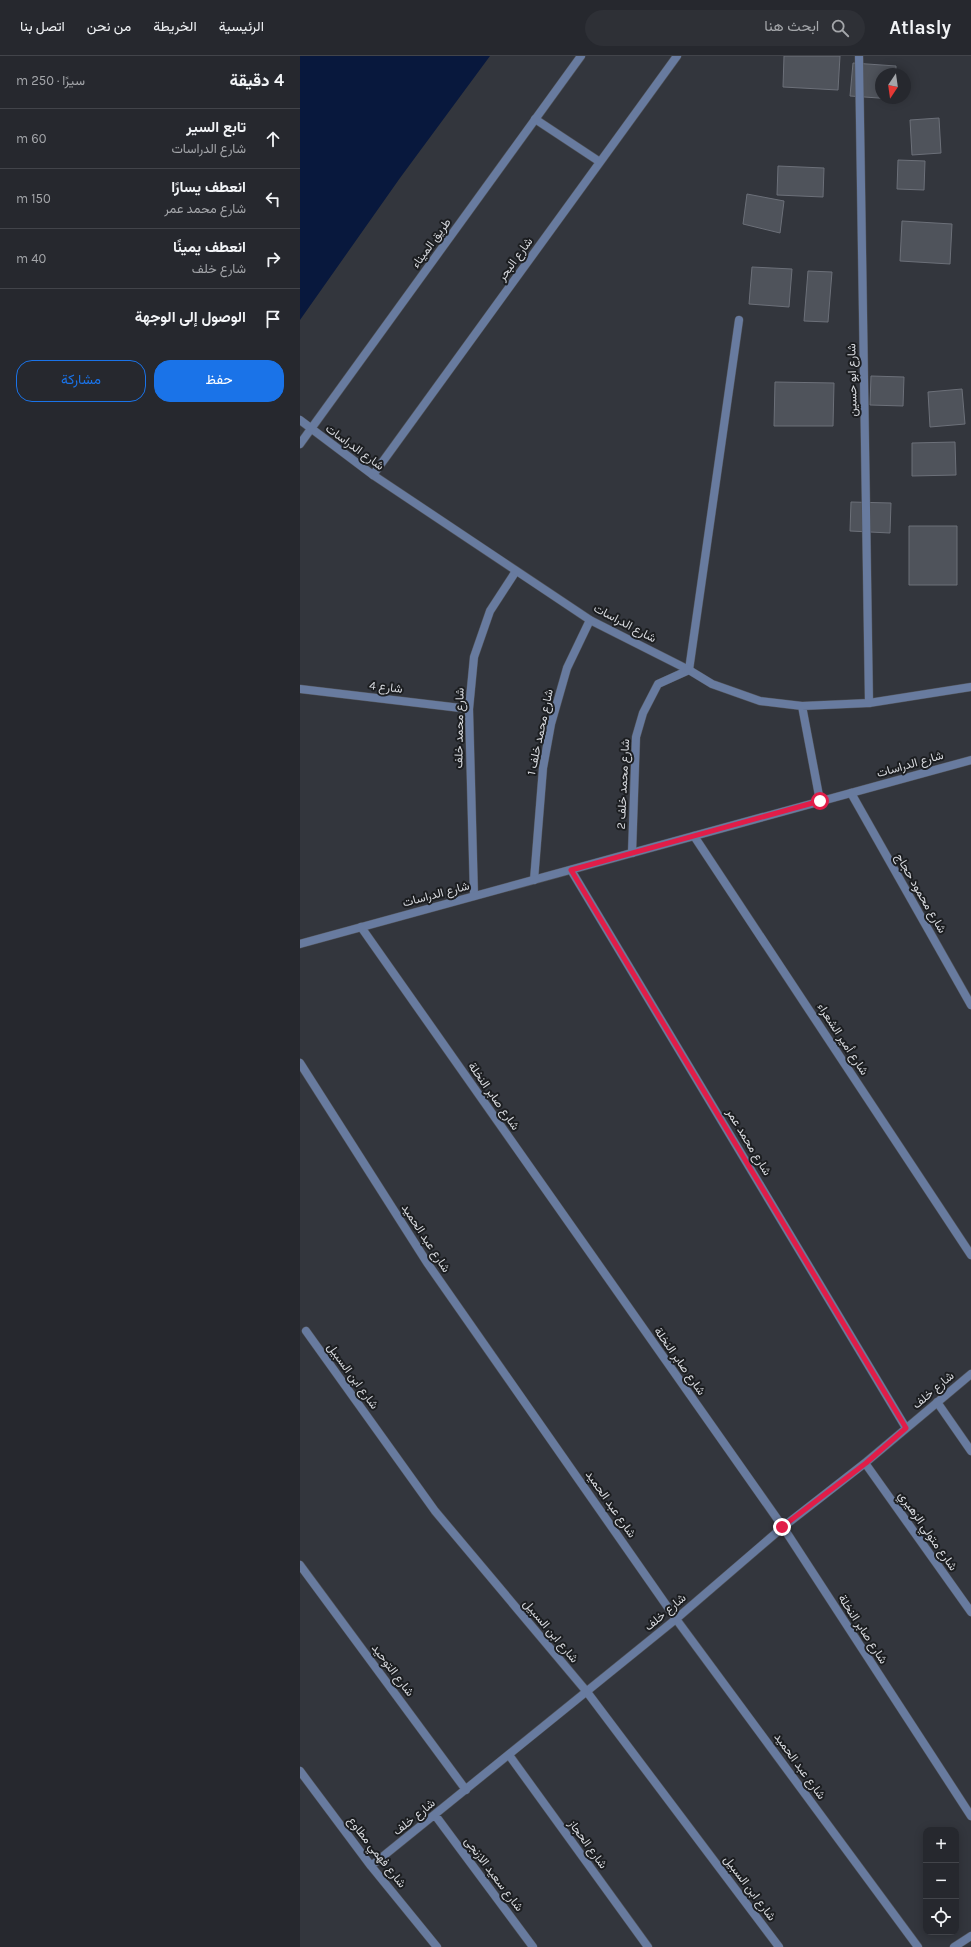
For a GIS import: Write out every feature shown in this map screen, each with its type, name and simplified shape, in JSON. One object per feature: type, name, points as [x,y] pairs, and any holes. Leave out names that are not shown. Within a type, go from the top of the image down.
[{"type":"street","name":"طريق الميناء","points":[[300,444],[312,430],[581,56]]},
{"type":"street","name":"شارع البحر","points":[[372,475],[677,56]]},
{"type":"street","name":"شارع ابو حسين","points":[[859,56],[870,703]]},
{"type":"street","points":[[535,119],[600,162]]},
{"type":"street","points":[[689,670],[739,320]]},
{"type":"street","name":"شارع الدراسات","points":[[300,420],[372,475],[590,620],[689,670],[712,684],[760,701],[802,706],[870,703],[971,687]]},
{"type":"street","name":"شارع محمد خلف","points":[[474,896],[469,710],[474,657],[490,611],[516,571]]},
{"type":"street","name":"شارع محمد خلف 1","points":[[534,880],[543,768],[552,724],[567,668],[590,620]]},
{"type":"street","name":"شارع محمد خلف 2","points":[[632,853],[636,737],[643,713],[658,684],[689,670]]},
{"type":"street","name":"شارع 4","points":[[300,689],[469,710]]},
{"type":"street","points":[[802,706],[820,801]]},
{"type":"street","name":"شارع الدراسات","points":[[300,944],[971,760]]},
{"type":"street","name":"شارع محمود حجاج","points":[[851,793],[971,1005]]},
{"type":"street","name":"شارع أمير الشعراء","points":[[694,836],[971,1255]]},
{"type":"street","name":"شارع محمد عمر","points":[[571,870],[906,1428]]},
{"type":"street","name":"شارع صابر النخلة","points":[[361,927],[782,1527],[971,1816]]},
{"type":"street","name":"شارع عبد الحميد","points":[[300,1063],[428,1264],[676,1619],[918,1947]]},
{"type":"street","name":"شارع ابن السبيل","points":[[306,1331],[435,1511],[587,1692],[779,1947]]},
{"type":"street","name":"شارع خلف","points":[[372,1866],[676,1619],[782,1527],[866,1463],[971,1374]]},
{"type":"street","points":[[937,1402],[971,1451]]},
{"type":"street","name":"شارع متولي الزهيري","points":[[866,1463],[971,1612]]},
{"type":"street","name":"شارع التوحيد","points":[[300,1565],[466,1790]]},
{"type":"street","name":"شارع الحجاز","points":[[509,1755],[648,1947]]},
{"type":"street","name":"شارع فهمي مطاوع","points":[[300,1771],[372,1866],[437,1947]]},
{"type":"street","name":"شارع سعيد الازنجى","points":[[435,1815],[533,1947]]},
{"type":"street","points":[[954,1947],[971,1936]]},
{"type":"water","points":[[300,56],[490,56],[400,178],[300,320]]},
{"type":"building","points":[[784,56],[840,56],[838,90],[783,87]]},
{"type":"building","points":[[853,63],[896,66],[896,68],[875,68],[875,98],[850,96]]},
{"type":"building","points":[[939,118],[941,153],[912,155],[910,120]]},
{"type":"building","points":[[898,160],[925,161],[924,190],[897,189]]},
{"type":"building","points":[[778,166],[824,168],[823,197],[777,195]]},
{"type":"building","points":[[747,194],[784,201],[780,233],[743,224]]},
{"type":"building","points":[[902,221],[952,224],[950,264],[900,261]]},
{"type":"building","points":[[752,267],[792,269],[789,307],[749,304]]},
{"type":"building","points":[[808,271],[832,272],[828,322],[804,321]]},
{"type":"building","points":[[871,376],[904,377],[903,406],[870,405]]},
{"type":"building","points":[[775,382],[834,383],[833,426],[774,426]]},
{"type":"building","points":[[962,389],[965,424],[930,427],[928,392]]},
{"type":"building","points":[[955,442],[956,475],[912,476],[912,443]]},
{"type":"building","points":[[851,502],[891,503],[890,533],[850,531]]},
{"type":"building","points":[[909,526],[957,526],[957,585],[909,585]]},
{"type":"route","points":[[782,1527],[866,1463],[906,1428],[571,870],[820,801]]}]
